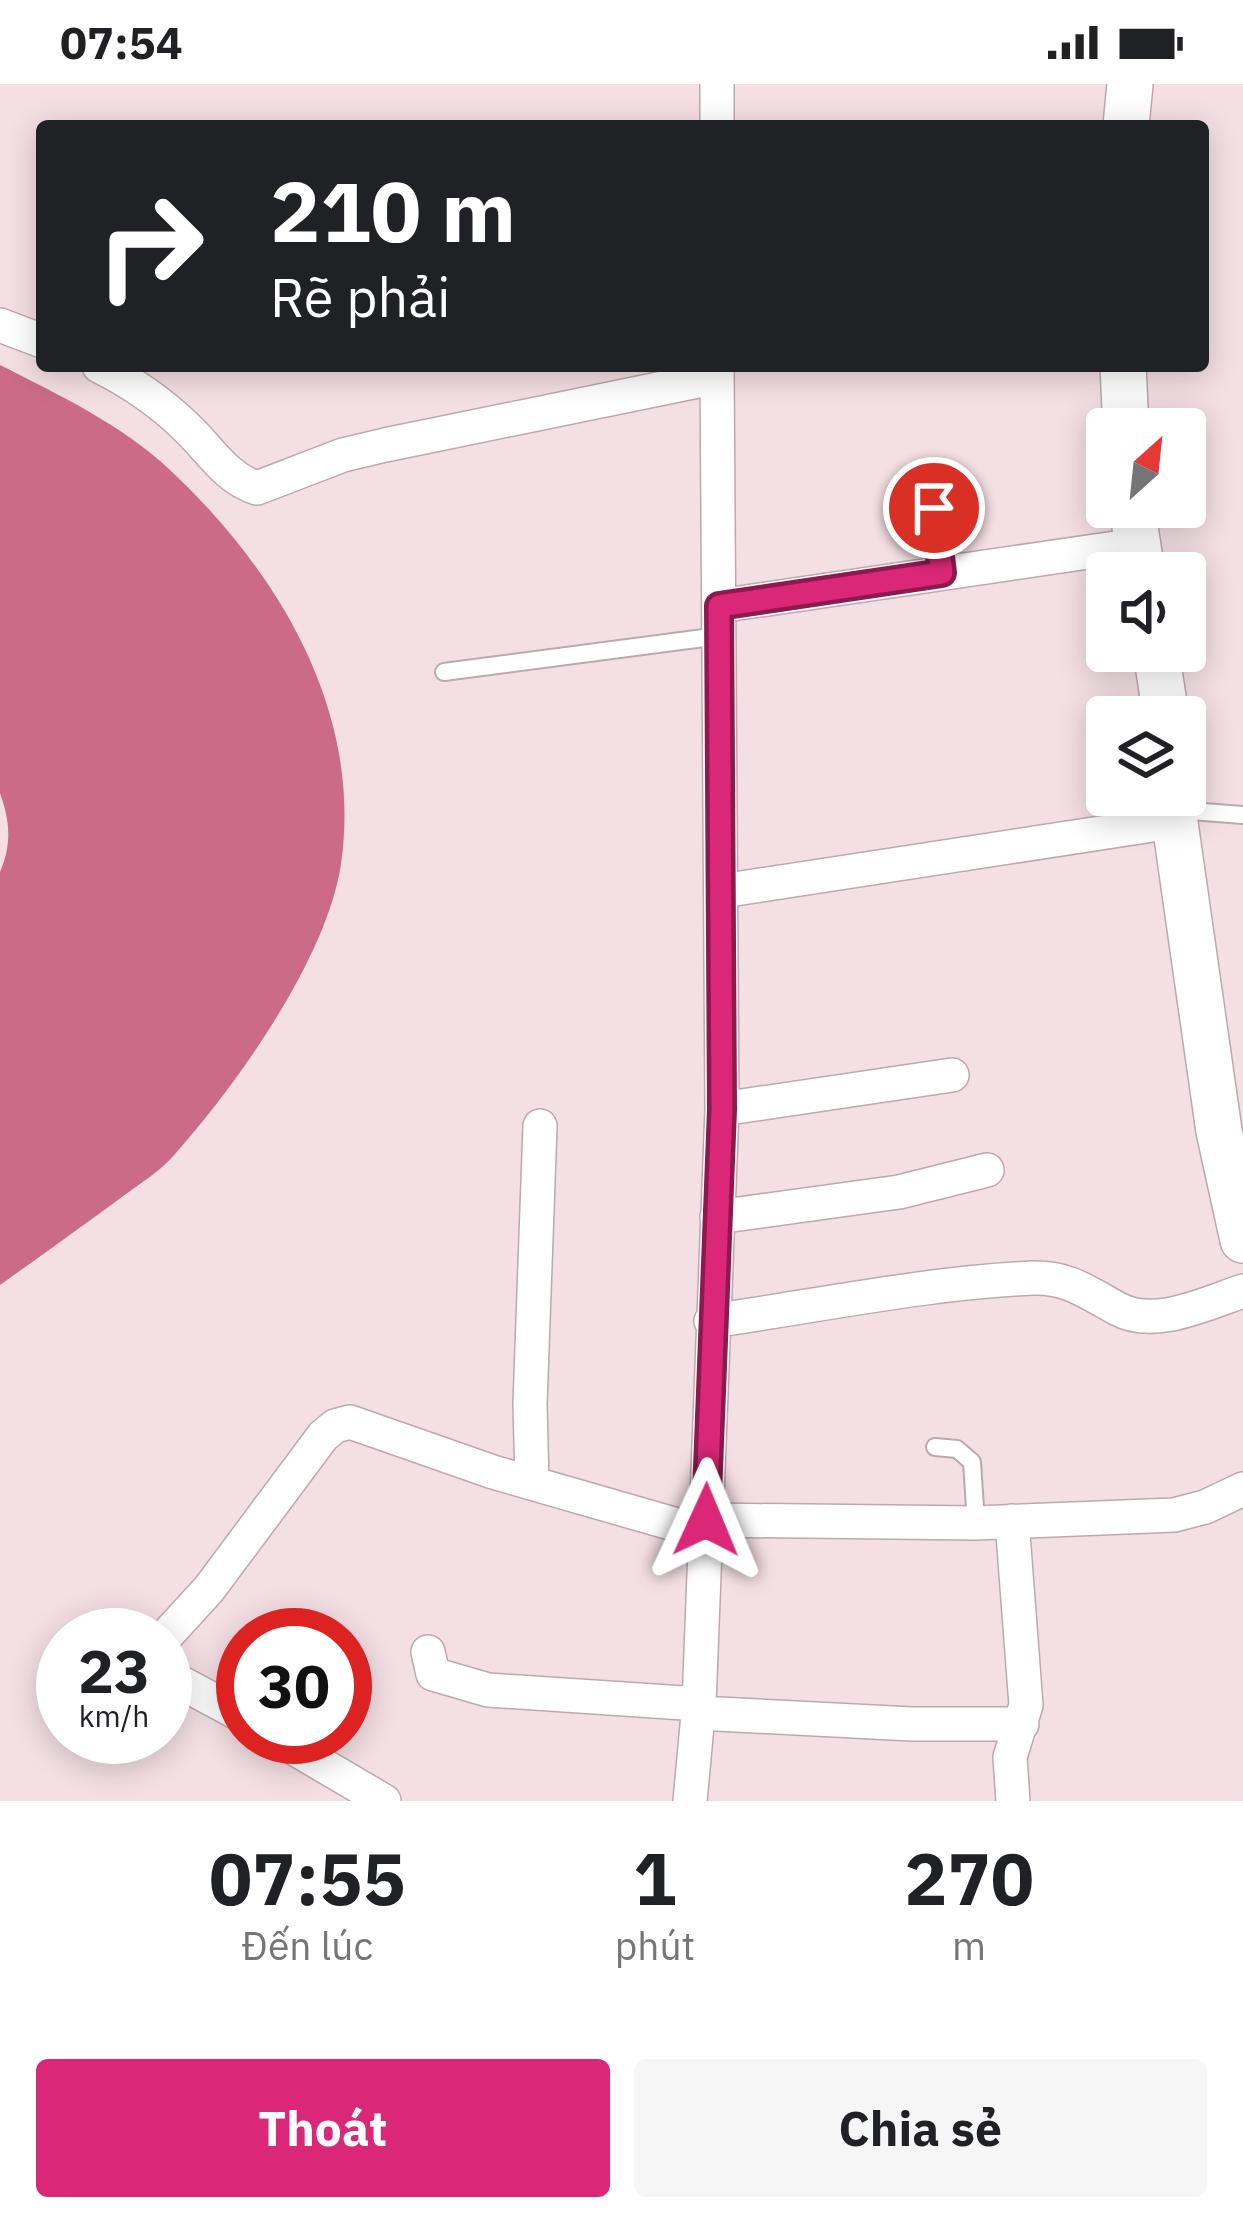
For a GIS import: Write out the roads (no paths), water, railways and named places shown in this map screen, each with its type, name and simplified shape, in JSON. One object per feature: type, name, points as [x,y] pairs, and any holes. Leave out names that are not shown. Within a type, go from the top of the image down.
[{"type":"main road","points":[[1127,120],[1130,84]]},
{"type":"main road","points":[[1123,372],[1125,408]]},
{"type":"main road","points":[[1172,816],[1219,1131],[1243,1240]]},
{"type":"street","points":[[717,84],[717,120]]},
{"type":"street","points":[[0,325],[36,339]]},
{"type":"street","points":[[110,372],[134,384],[187,428],[243,484],[257,488],[385,445],[713,372]]},
{"type":"street","points":[[690,1801],[699,1709],[722,1109],[717,372]]},
{"type":"street","points":[[719,621],[942,573],[1137,542]]},
{"type":"street","points":[[722,891],[1133,816]]},
{"type":"street","points":[[722,1109],[952,1076]]},
{"type":"street","points":[[532,1483],[539,1126]]},
{"type":"street","points":[[717,1217],[899,1192],[987,1170]]},
{"type":"street","points":[[711,1321],[1032,1278],[1076,1284],[1121,1311],[1161,1316],[1243,1291]]},
{"type":"street","points":[[191,1608],[323,1436],[340,1423],[350,1422],[532,1483],[705,1527],[1174,1515],[1243,1489]]},
{"type":"street","points":[[1012,1521],[1026,1705],[1010,1757],[1013,1801]]},
{"type":"street","points":[[428,1652],[433,1674],[462,1685],[513,1693],[889,1724],[1022,1724]]},
{"type":"street","points":[[321,1764],[384,1801]]},
{"type":"lane","points":[[930,476],[942,573]]},
{"type":"lane","points":[[444,672],[719,621]]},
{"type":"lane","points":[[1206,812],[1243,815]]},
{"type":"lane","points":[[934,1447],[957,1449],[972,1462],[976,1523]]}]
